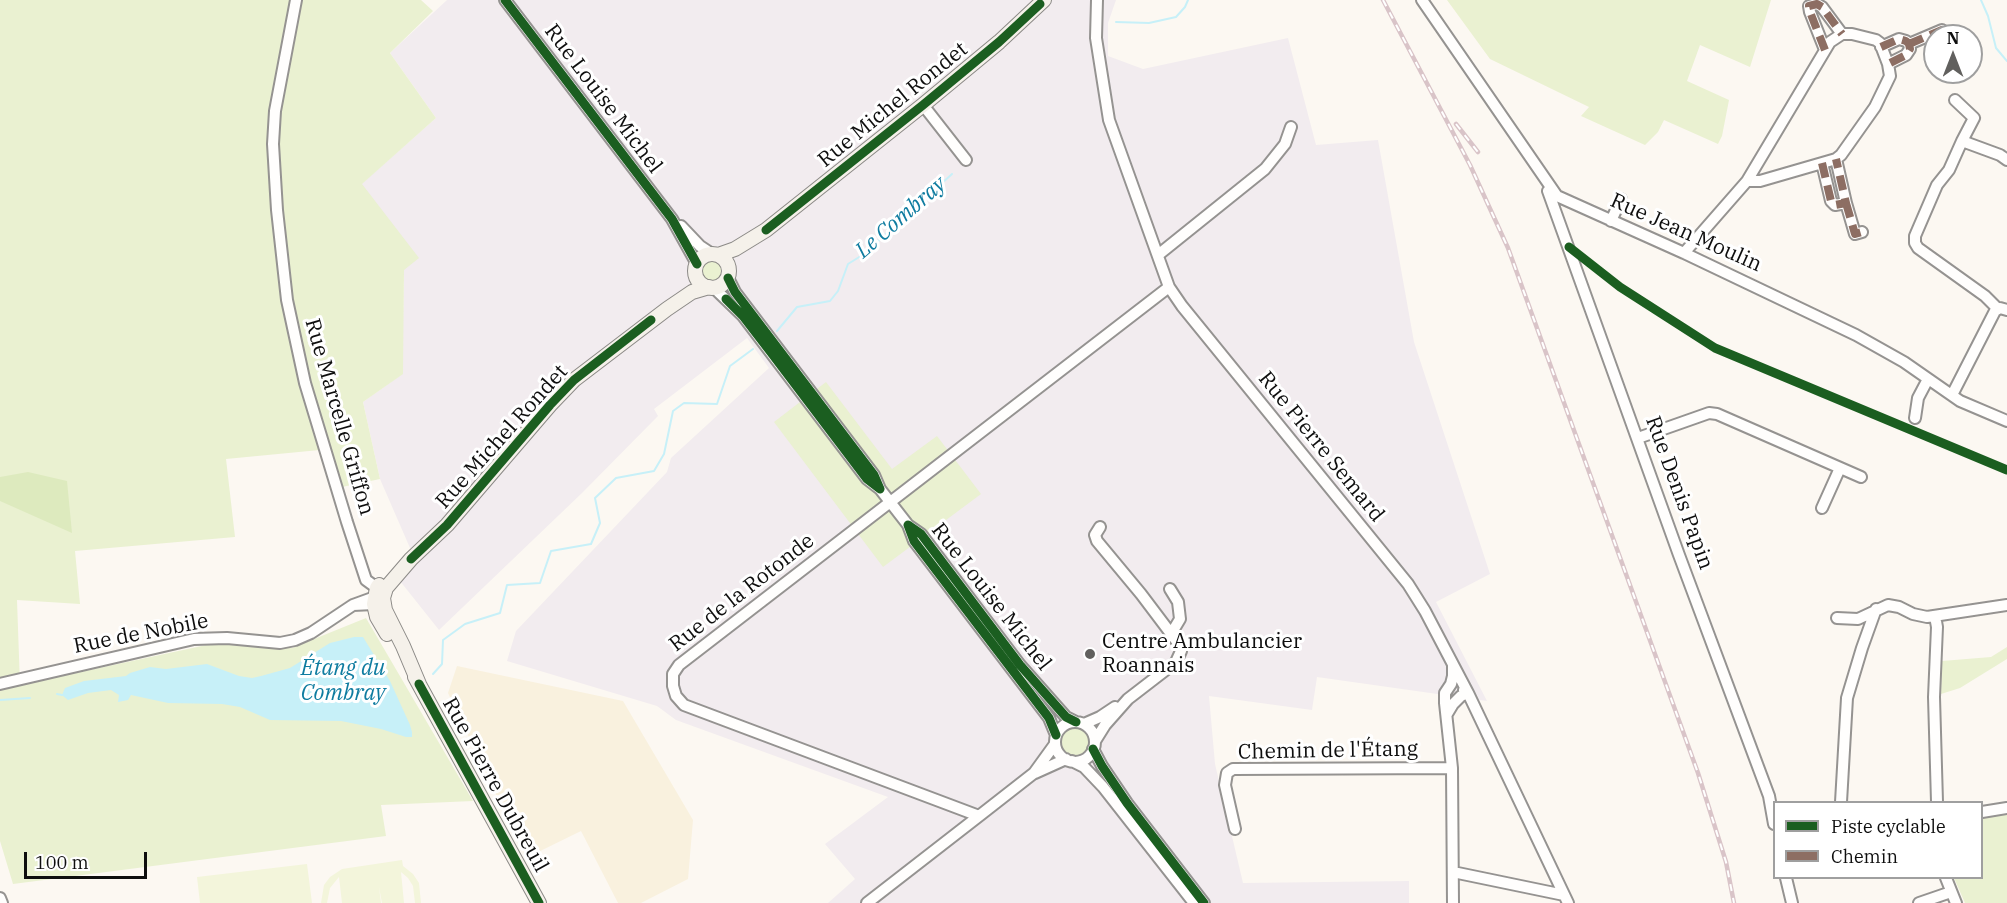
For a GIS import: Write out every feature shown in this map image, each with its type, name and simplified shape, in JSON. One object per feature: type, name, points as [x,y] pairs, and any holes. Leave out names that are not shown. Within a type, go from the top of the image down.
[{"type":"street","name":"Rue Marcelle Griffon","points":[[296,0],[275,111],[273,144],[277,210],[287,300],[305,383],[347,522],[366,580],[379,595]]},
{"type":"street","name":"Rue Louise Michel","points":[[505,0],[672,219],[700,246],[715,254]]},
{"type":"street","name":"Rue Pierre Semard","points":[[1097,0],[1096,38],[1109,120],[1169,287],[1408,584],[1425,611],[1468,693],[1566,899]]},
{"type":"street","name":"Rue Jean Moulin","points":[[1422,0],[1557,196],[1684,253],[1856,335],[1904,362],[1967,405],[2007,421]]},
{"type":"street","name":"Rue Michel Rondet","points":[[729,275],[739,255],[766,230],[923,105],[1044,1]]},
{"type":"street","points":[[1825,50],[1809,12],[1808,3],[1822,7],[1842,34]]},
{"type":"street","points":[[1684,253],[1748,181],[1830,42],[1842,34],[1876,40],[1888,64],[1890,76],[1875,107],[1841,155],[1836,159],[1760,181],[1748,181]]},
{"type":"street","points":[[1909,44],[1923,38]]},
{"type":"street","points":[[1881,47],[1899,39],[1909,44],[1910,49],[1906,55],[1888,64]]},
{"type":"street","points":[[1952,395],[2002,309],[1926,254],[1915,243],[1915,236],[1937,185],[1949,170],[1974,118],[1954,100]]},
{"type":"street","points":[[923,105],[966,160]]},
{"type":"street","points":[[1158,255],[1265,169],[1285,144],[1292,127]]},
{"type":"street","points":[[1962,141],[2000,155],[2007,160]]},
{"type":"street","points":[[1836,159],[1855,234],[1862,232]]},
{"type":"street","points":[[1822,163],[1831,201],[1835,205],[1846,204]]},
{"type":"street","name":"Rue Denis Papin","points":[[1543,176],[1679,555],[1769,796],[1773,818]]},
{"type":"street","points":[[1611,221],[1621,199]]},
{"type":"street","name":"Rue Louise Michel","points":[[672,219],[697,269]]},
{"type":"street","name":"Rue Michel Rondet","points":[[715,254],[735,249],[766,230]]},
{"type":"street","points":[[715,254],[727,262],[729,275],[724,283],[712,288],[701,283],[697,269],[703,256],[715,254]]},
{"type":"street","name":"Rue Michel Rondet","points":[[667,309],[687,288],[697,269]]},
{"type":"street","name":"Rue Louise Michel","points":[[729,275],[735,292],[874,475],[880,489]]},
{"type":"street","name":"Rue de la Rotonde","points":[[979,816],[684,705],[676,696],[673,686],[674,674],[679,665],[1169,287]]},
{"type":"street","name":"Rue Michel Rondet","points":[[379,595],[411,559],[453,518],[574,380],[692,292],[712,288]]},
{"type":"street","name":"Rue Louise Michel","points":[[712,288],[743,316],[867,478],[880,489],[908,525],[921,534],[1020,665],[1066,717],[1080,723]]},
{"type":"street","points":[[1915,418],[1918,398],[1928,379]]},
{"type":"street","points":[[1638,438],[1709,413],[1717,414],[1861,477]]},
{"type":"street","points":[[1822,508],[1840,468]]},
{"type":"street","name":"Rue Louise Michel","points":[[908,525],[914,541],[1049,718],[1056,740]]},
{"type":"street","points":[[1034,773],[1064,726],[1100,717],[1128,699],[1176,662],[1181,651],[1178,643],[1127,576],[1097,541],[1095,535],[1100,527]]},
{"type":"street","points":[[1170,589],[1178,602],[1180,619],[1171,634]]},
{"type":"street","name":"Rue de Nobile","points":[[0,684],[195,639],[227,638],[280,643],[295,640],[311,633],[353,605],[379,595]]},
{"type":"street","name":"Rue Pierre Dubreuil","points":[[379,595],[419,684]]},
{"type":"street","name":"Rue Pierre Dubreuil","points":[[379,595],[377,617],[419,684],[540,903]]},
{"type":"street","points":[[1837,618],[1858,619],[1876,609],[1893,605],[1919,616],[1935,616],[2007,605]]},
{"type":"street","points":[[1841,801],[1847,698],[1876,609]]},
{"type":"street","points":[[1935,616],[1937,627],[1934,697],[1937,801]]},
{"type":"street","points":[[1453,665],[1454,676],[1445,693],[1452,768],[1453,903]]},
{"type":"street","points":[[1450,686],[1461,688],[1468,693]]},
{"type":"street","points":[[1447,714],[1461,696],[1468,693]]},
{"type":"street","points":[[867,903],[1034,773],[1069,760],[1085,759],[1105,724],[1128,699]]},
{"type":"street","points":[[1080,723],[1092,731],[1094,745],[1102,766],[1127,803],[1204,903]]},
{"type":"street","points":[[1056,740],[1061,756],[1084,768],[1103,787],[1194,903]]},
{"type":"street","name":"Chemin de l'Étang","points":[[1234,829],[1225,785],[1227,773],[1233,769],[1452,768]]},
{"type":"street","points":[[1983,812],[2007,808]]},
{"type":"street","points":[[1453,872],[1566,899]]},
{"type":"street","points":[[1786,879],[1792,903]]},
{"type":"street","points":[[1946,879],[1956,903]]},
{"type":"street","points":[[1919,903],[1951,892]]},
{"type":"street","points":[[0,898],[2,903]]},
{"type":"shaded area","points":[[447,0],[1116,0],[1108,23],[1108,56],[1143,69],[1288,38],[1316,145],[1378,140],[1414,342],[1490,574],[1436,602],[1487,701],[1317,677],[1312,710],[1209,696],[1215,764],[1243,883],[1409,881],[1409,903],[828,903],[855,879],[825,844],[888,797],[676,720],[657,706],[507,661],[516,631],[667,472],[671,458],[769,368],[747,338],[654,409],[658,416],[582,493],[439,630],[400,581],[417,564],[380,479],[363,402],[402,374],[404,270],[361,184],[436,118],[390,53]]},
{"type":"shaded area","points":[[457,666],[623,701],[693,820],[688,879],[641,903],[618,903],[581,831],[526,858],[448,693]]},
{"type":"green space","points":[[0,0],[421,0],[433,11],[390,53],[436,118],[362,184],[419,258],[404,270],[403,374],[363,402],[380,479],[342,487],[330,449],[226,459],[235,537],[75,551],[80,604],[17,600],[20,685],[211,644],[292,648],[366,618],[473,801],[381,805],[386,836],[13,884],[0,841]]},
{"type":"green space","points":[[1447,0],[1771,0],[1750,67],[1700,45],[1687,81],[1729,100],[1722,136],[1718,144],[1664,120],[1658,132],[1645,145],[1581,116],[1589,107],[1490,59]]},
{"type":"green space","points":[[712,259],[721,262],[724,271],[721,280],[712,283],[703,280],[700,271],[703,262]]},
{"type":"green space","points":[[826,382],[892,469],[937,436],[981,494],[883,567],[774,422]]},
{"type":"green space","points":[[28,472],[67,481],[72,533],[0,501],[0,477]]},
{"type":"green space","points":[[2007,647],[2007,659],[1960,688],[1941,694],[1942,661],[1991,657]]},
{"type":"green space","points":[[1075,728],[1085,732],[1089,742],[1085,752],[1075,756],[1065,752],[1061,742],[1065,732]]},
{"type":"green space","points":[[2007,813],[2007,903],[1965,903],[1954,879],[1983,879],[1983,818]]},
{"type":"green space","points":[[402,860],[403,866],[419,883],[421,903],[415,903],[413,886],[401,872],[404,903],[382,903],[379,887],[381,903],[342,903],[339,877],[330,888],[327,903],[321,903],[324,885],[330,877],[342,869]]},
{"type":"green space","points":[[307,864],[312,903],[200,903],[197,877]]},
{"type":"water","name":"Étang du Combray","points":[[363,637],[390,681],[410,725],[412,737],[341,721],[270,720],[240,707],[222,704],[168,703],[131,695],[128,700],[118,702],[119,695],[111,690],[88,693],[68,700],[62,695],[65,688],[84,681],[126,676],[150,667],[166,669],[207,664],[239,676],[252,678],[290,668],[330,643]]},
{"type":"waterway","name":"Le Combray","points":[[1116,22],[1149,23],[1176,17],[1188,0]]},
{"type":"waterway","points":[[1981,0],[1988,16],[1996,48],[2007,61]]},
{"type":"waterway","name":"Le Combray","points":[[777,331],[797,307],[830,301],[838,291],[848,264],[864,254],[952,174]]},
{"type":"waterway","name":"Le Combray","points":[[433,674],[442,664],[443,640],[465,624],[500,613],[507,585],[540,583],[551,551],[591,544],[600,523],[595,498],[616,478],[654,471],[664,454],[673,411],[684,403],[717,404],[730,366],[753,349]]},
{"type":"waterway","name":"Le Combray","points":[[57,694],[62,695]]},
{"type":"waterway","points":[[0,700],[30,698]]},
{"type":"railway","points":[[1383,0],[1470,165],[1508,248],[1698,773],[1726,862],[1734,903]]},
{"type":"railway","points":[[1456,124],[1478,152]]},
{"type":"marked path","points":[[1825,50],[1809,6],[1817,4],[1822,7],[1842,34]]},
{"type":"marked path","points":[[1909,44],[1923,38]]},
{"type":"marked path","points":[[1881,47],[1899,39],[1909,44],[1910,49],[1906,55],[1888,64]]},
{"type":"marked path","points":[[1822,163],[1831,201],[1835,205],[1846,203],[1836,159]]},
{"type":"marked path","points":[[1846,203],[1855,234],[1862,232]]},
{"type":"cycle path","points":[[505,0],[672,219],[697,264]]},
{"type":"cycle path","points":[[766,230],[923,105],[999,42],[1040,4]]},
{"type":"cycle path","points":[[1569,247],[1620,287],[1715,348],[2007,470]]},
{"type":"cycle path","points":[[726,299],[743,316],[867,479],[880,489],[874,475],[735,292],[728,278]]},
{"type":"cycle path","points":[[411,559],[447,525],[574,380],[651,320]]},
{"type":"cycle path","points":[[1056,735],[1049,718],[914,541],[908,525],[921,534],[1020,665],[1066,717],[1076,722]]},
{"type":"cycle path","points":[[419,684],[539,903]]},
{"type":"cycle path","points":[[1093,749],[1127,803],[1204,903]]},
{"type":"place","name":"Centre Ambulancier Roannais","points":[[1090,654]]}]
